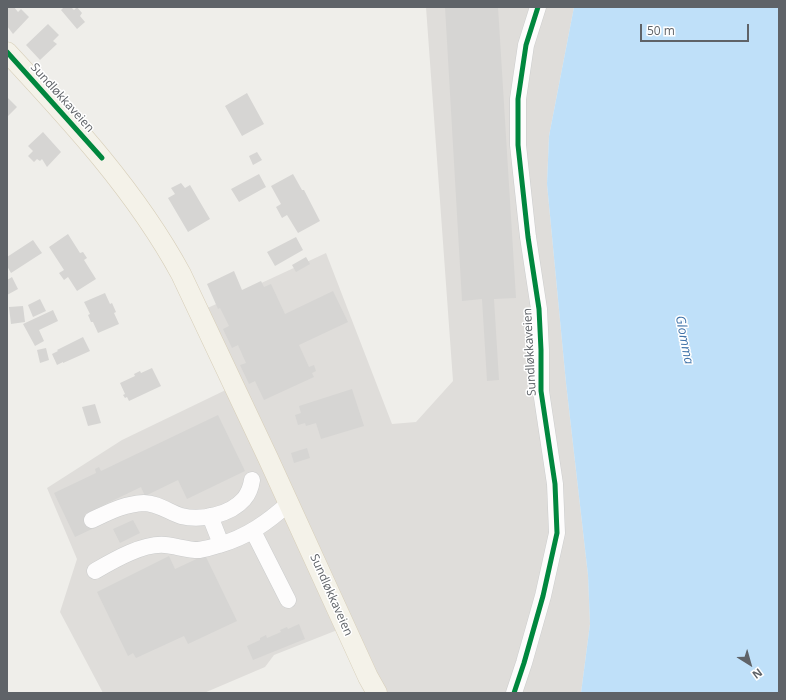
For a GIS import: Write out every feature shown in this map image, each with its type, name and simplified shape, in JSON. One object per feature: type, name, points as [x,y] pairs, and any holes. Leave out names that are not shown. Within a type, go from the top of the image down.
[{"type":"main road","name":"Sundløkkaveien","points":[[7,52],[102,158],[144,213],[168,249],[187,286],[289,503],[368,677],[377,693]]},
{"type":"street","name":"Sundløkkaveien","points":[[514,693],[543,596],[557,533],[555,484],[541,391],[539,309],[528,237],[518,145],[518,99],[526,45],[538,7]]},
{"type":"street","points":[[92,520],[119,508],[132,504],[146,503],[181,516],[198,519],[210,516],[228,511],[244,500],[250,489],[252,480]]},
{"type":"street","points":[[95,571],[114,560],[152,546],[164,545],[199,550],[231,542],[253,531],[271,519],[289,503]]},
{"type":"street","points":[[210,516],[221,544]]},
{"type":"street","points":[[253,531],[288,600]]},
{"type":"shaded area","points":[[426,7],[574,7],[549,136],[547,184],[566,383],[588,575],[590,624],[581,693],[377,693],[345,627],[274,655],[265,667],[204,693],[103,693],[60,612],[77,559],[47,488],[122,440],[234,386],[199,312],[326,253],[392,424],[416,422],[453,381]]},
{"type":"water","name":"Glomma","points":[[574,7],[779,7],[779,693],[581,693],[590,624],[588,575],[566,383],[547,184],[549,136]]},
{"type":"building","points":[[9,7],[14,7],[18,12],[21,9],[29,17],[13,34],[7,26],[7,9]]},
{"type":"building","points":[[64,7],[71,7],[74,10],[77,7],[82,13],[80,16],[85,22],[77,29],[61,10]]},
{"type":"building","points":[[445,7],[498,7],[516,298],[494,299],[499,380],[487,381],[482,299],[462,301]]},
{"type":"building","points":[[48,24],[59,35],[53,41],[57,44],[40,60],[26,45]]},
{"type":"building","points":[[247,93],[264,124],[242,136],[225,106]]},
{"type":"building","points":[[7,97],[17,107],[7,117]]},
{"type":"building","points":[[43,132],[61,152],[47,167],[42,159],[40,161],[37,159],[34,162],[28,156],[33,151],[28,146]]},
{"type":"building","points":[[257,152],[262,160],[253,165],[249,156]]},
{"type":"building","points":[[259,174],[266,187],[239,202],[231,189]]},
{"type":"building","points":[[293,174],[302,190],[304,190],[320,221],[298,233],[287,215],[282,218],[276,207],[281,204],[271,186]]},
{"type":"building","points":[[181,183],[185,188],[190,185],[210,219],[188,232],[168,198],[175,194],[171,188]]},
{"type":"building","points":[[68,234],[80,253],[83,252],[87,258],[84,260],[96,279],[77,291],[68,277],[64,280],[59,273],[64,270],[49,247]]},
{"type":"building","points":[[296,237],[303,250],[275,266],[267,252]]},
{"type":"building","points":[[33,240],[42,253],[11,273],[7,266],[7,257]]},
{"type":"building","points":[[306,257],[310,264],[296,272],[292,265]]},
{"type":"building","points":[[234,271],[242,290],[261,281],[264,287],[271,284],[285,314],[333,291],[348,322],[299,345],[309,367],[314,365],[316,371],[312,373],[314,377],[264,400],[255,381],[249,384],[240,365],[246,363],[238,345],[232,348],[223,329],[229,326],[220,308],[218,309],[207,284]]},
{"type":"building","points":[[12,277],[18,289],[7,295],[7,280]]},
{"type":"building","points":[[105,293],[110,304],[112,303],[116,312],[114,313],[119,324],[98,333],[93,322],[91,322],[88,315],[90,314],[84,302]]},
{"type":"building","points":[[40,299],[46,311],[33,317],[28,305]]},
{"type":"building","points":[[23,306],[25,322],[11,324],[9,307]]},
{"type":"building","points":[[53,310],[58,321],[39,330],[44,341],[35,346],[23,324]]},
{"type":"building","points":[[83,337],[90,351],[57,365],[52,354]]},
{"type":"building","points":[[46,348],[49,360],[40,363],[37,350]]},
{"type":"building","points":[[152,368],[161,386],[129,401],[127,397],[125,398],[123,395],[125,394],[120,383],[135,376],[134,374],[140,371],[141,373]]},
{"type":"building","points":[[352,389],[364,426],[321,439],[316,423],[306,426],[305,423],[298,425],[295,415],[301,413],[299,406]]},
{"type":"building","points":[[95,404],[101,423],[88,426],[82,407]]},
{"type":"building","points":[[218,415],[245,471],[187,499],[178,480],[145,496],[141,487],[85,514],[92,529],[75,537],[54,493],[96,473],[95,469],[99,467],[101,471]]},
{"type":"building","points":[[307,448],[310,458],[294,463],[291,453]]},
{"type":"building","points":[[133,520],[140,533],[120,543],[113,529]]},
{"type":"building","points":[[205,555],[237,621],[188,644],[184,636],[136,658],[133,653],[128,656],[97,592],[169,556],[175,569]]},
{"type":"building","points":[[299,624],[305,639],[253,660],[247,646],[260,640],[260,638],[266,635],[267,638],[281,632],[280,630],[287,627],[288,629]]},
{"type":"cycle path","points":[[514,693],[543,596],[557,533],[555,484],[541,391],[539,309],[528,237],[518,145],[518,99],[526,45],[538,7]]},
{"type":"cycle path","points":[[7,52],[102,158]]}]
